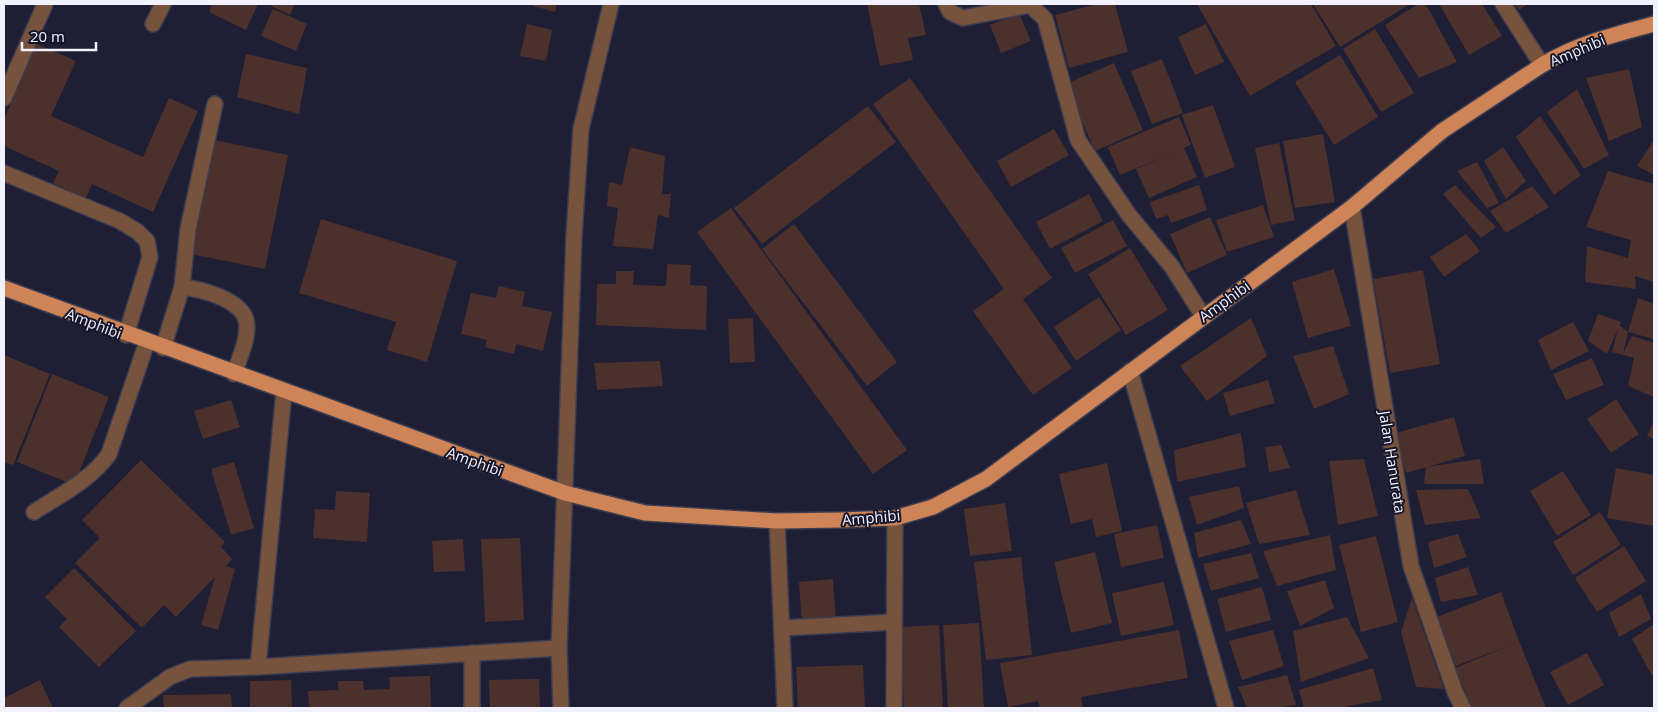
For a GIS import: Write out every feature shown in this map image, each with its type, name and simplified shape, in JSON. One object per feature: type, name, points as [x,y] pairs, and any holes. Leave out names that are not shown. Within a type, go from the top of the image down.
[{"type":"main road","name":"Amphibi","points":[[4,288],[126,335],[566,493],[646,514],[777,521],[895,518],[933,507],[986,479],[1352,207],[1442,131],[1542,65],[1556,56],[1598,40],[1654,24]]},
{"type":"street","points":[[4,98],[45,4]]},
{"type":"street","points":[[153,24],[163,4]]},
{"type":"street","points":[[561,708],[559,648],[574,236],[581,129],[612,4]]},
{"type":"street","points":[[946,4],[950,12],[964,18],[1030,5],[1045,19]]},
{"type":"street","points":[[1049,4],[1045,19],[1078,140],[1129,215],[1172,267],[1203,316]]},
{"type":"street","points":[[1503,4],[1542,65]]},
{"type":"street","points":[[163,348],[182,288],[188,229],[215,104]]},
{"type":"street","points":[[4,173],[120,221],[138,232],[147,242],[150,257],[126,335]]},
{"type":"street","name":"Jalan Hanurata","points":[[1352,207],[1411,566],[1455,692],[1463,708]]},
{"type":"street","points":[[182,288],[207,292],[229,302],[241,312],[246,321],[246,337],[234,374]]},
{"type":"street","points":[[34,512],[89,476],[100,467],[109,454],[147,342]]},
{"type":"street","points":[[1130,371],[1226,708]]},
{"type":"street","points":[[258,667],[284,391]]},
{"type":"street","points":[[894,708],[895,518]]},
{"type":"street","points":[[777,521],[785,708]]},
{"type":"street","points":[[782,628],[894,622]]},
{"type":"street","points":[[127,708],[144,701],[170,677],[190,669],[258,667],[559,648]]},
{"type":"street","points":[[472,653],[472,708]]},
{"type":"building","points":[[212,4],[258,4],[246,30],[209,12]]},
{"type":"building","points":[[272,4],[295,4],[290,15],[271,6]]},
{"type":"building","points":[[534,4],[557,4],[555,12],[533,6]]},
{"type":"building","points":[[867,4],[919,4],[926,35],[908,38],[913,60],[880,66]]},
{"type":"building","points":[[1097,4],[1115,4],[1128,52],[1069,68],[1055,15]]},
{"type":"building","points":[[1197,4],[1311,4],[1336,46],[1250,96]]},
{"type":"building","points":[[1313,4],[1410,4],[1340,47]]},
{"type":"building","points":[[1418,4],[1426,4],[1457,62],[1419,78],[1385,25]]},
{"type":"building","points":[[1439,4],[1482,4],[1502,36],[1469,55]]},
{"type":"building","points":[[1515,4],[1528,4],[1519,10]]},
{"type":"building","points":[[273,9],[307,24],[296,51],[261,36]]},
{"type":"building","points":[[1019,13],[1031,41],[1001,53],[990,25]]},
{"type":"building","points":[[527,24],[552,30],[546,61],[520,56]]},
{"type":"building","points":[[1206,24],[1224,62],[1195,75],[1178,37]]},
{"type":"building","points":[[1375,29],[1414,93],[1381,112],[1343,49]]},
{"type":"building","points":[[37,44],[76,61],[51,116],[143,157],[169,98],[198,111],[153,212],[92,184],[86,198],[53,183],[59,171],[4,146],[4,119]]},
{"type":"building","points":[[246,54],[307,68],[299,114],[237,97]]},
{"type":"building","points":[[1340,55],[1378,117],[1334,145],[1295,82]]},
{"type":"building","points":[[1162,59],[1183,113],[1152,124],[1131,71]]},
{"type":"building","points":[[1114,63],[1143,130],[1095,151],[1066,84]]},
{"type":"building","points":[[1629,69],[1642,127],[1609,141],[1586,78]]},
{"type":"building","points":[[910,78],[1052,278],[1023,299],[1072,368],[1033,395],[973,311],[1004,289],[873,104]]},
{"type":"building","points":[[1577,89],[1609,155],[1584,169],[1547,112]]},
{"type":"building","points":[[1213,105],[1235,167],[1205,178],[1182,115]]},
{"type":"building","points":[[868,106],[896,142],[762,244],[734,208]]},
{"type":"building","points":[[1540,116],[1581,175],[1554,195],[1516,137]]},
{"type":"building","points":[[1179,117],[1191,145],[1184,148],[1197,177],[1149,198],[1136,169],[1178,151],[1120,175],[1108,147]]},
{"type":"building","points":[[1054,129],[1069,155],[1011,187],[997,161]]},
{"type":"building","points":[[1323,134],[1335,202],[1295,208],[1283,141]]},
{"type":"building","points":[[213,140],[288,155],[265,269],[191,254]]},
{"type":"building","points":[[1654,140],[1654,175],[1637,166]]},
{"type":"building","points":[[1279,143],[1295,220],[1271,225],[1255,148]]},
{"type":"building","points":[[630,147],[665,156],[662,194],[671,194],[669,218],[658,215],[653,249],[613,246],[618,208],[607,206],[609,182],[622,185]]},
{"type":"building","points":[[1503,147],[1526,181],[1506,199],[1484,161]]},
{"type":"building","points":[[1477,162],[1499,203],[1487,208],[1457,171]]},
{"type":"building","points":[[1608,171],[1654,184],[1654,282],[1635,276],[1636,289],[1585,282],[1587,246],[1628,258],[1631,240],[1586,227]]},
{"type":"building","points":[[1199,185],[1207,210],[1171,223],[1168,215],[1156,219],[1150,202]]},
{"type":"building","points":[[1455,185],[1496,227],[1481,238],[1443,194]]},
{"type":"building","points":[[1532,186],[1549,207],[1506,233],[1490,211]]},
{"type":"building","points":[[1089,194],[1103,221],[1050,249],[1036,222]]},
{"type":"building","points":[[1263,205],[1274,237],[1227,252],[1216,220]]},
{"type":"building","points":[[731,208],[907,450],[873,474],[697,232]]},
{"type":"building","points":[[1210,217],[1227,255],[1187,273],[1170,234]]},
{"type":"building","points":[[321,219],[457,261],[427,362],[387,350],[396,322],[299,293]]},
{"type":"building","points":[[1113,220],[1127,246],[1075,273],[1061,248]]},
{"type":"building","points":[[794,224],[897,362],[867,386],[762,249]]},
{"type":"building","points":[[1466,234],[1480,251],[1444,277],[1430,257]]},
{"type":"building","points":[[1130,248],[1168,310],[1126,335],[1088,274]]},
{"type":"building","points":[[667,264],[691,265],[690,285],[707,286],[706,330],[596,325],[597,284],[616,284],[616,271],[634,271],[633,285],[666,286]]},
{"type":"building","points":[[1334,269],[1351,326],[1308,338],[1292,282]]},
{"type":"building","points":[[1423,270],[1440,364],[1390,373],[1373,279]]},
{"type":"building","points":[[499,286],[525,292],[522,306],[552,312],[543,351],[516,344],[514,354],[485,347],[487,340],[461,334],[471,293],[496,298]]},
{"type":"building","points":[[1099,297],[1121,330],[1076,361],[1054,327]]},
{"type":"building","points":[[1638,298],[1654,304],[1654,339],[1628,332]]},
{"type":"building","points":[[1598,314],[1621,322],[1607,354],[1588,341]]},
{"type":"building","points":[[753,318],[755,362],[730,363],[728,319]]},
{"type":"building","points":[[1251,318],[1267,356],[1207,401],[1180,366]]},
{"type":"building","points":[[1573,322],[1589,351],[1551,370],[1538,340]]},
{"type":"building","points":[[1619,325],[1628,332],[1623,354],[1632,336],[1654,343],[1654,397],[1628,386],[1634,358],[1612,352]]},
{"type":"building","points":[[1333,346],[1349,394],[1314,409],[1293,356]]},
{"type":"building","points":[[4,355],[50,374],[13,465],[4,462]]},
{"type":"building","points":[[1592,358],[1604,385],[1566,400],[1553,374]]},
{"type":"building","points":[[660,361],[663,386],[597,390],[594,363]]},
{"type":"building","points":[[52,374],[109,397],[74,485],[17,462]]},
{"type":"building","points":[[1268,380],[1275,403],[1230,416],[1223,393]]},
{"type":"building","points":[[1616,399],[1639,434],[1611,453],[1587,419]]},
{"type":"building","points":[[231,400],[240,427],[203,439],[194,411]]},
{"type":"building","points":[[1454,417],[1465,456],[1406,473],[1395,433]]},
{"type":"building","points":[[1654,421],[1654,439],[1647,436]]},
{"type":"building","points":[[1241,433],[1246,467],[1177,482],[1174,450]]},
{"type":"building","points":[[1281,445],[1290,468],[1269,472],[1265,447]]},
{"type":"building","points":[[1364,459],[1378,516],[1338,525],[1329,461]]},
{"type":"building","points":[[1480,459],[1484,484],[1424,484],[1426,467]]},
{"type":"building","points":[[141,460],[225,542],[221,547],[232,559],[226,566],[235,569],[218,630],[201,625],[215,577],[176,617],[164,605],[142,628],[75,563],[100,538],[82,520]]},
{"type":"building","points":[[234,462],[254,528],[231,535],[211,469]]},
{"type":"building","points":[[1107,463],[1122,531],[1096,537],[1092,519],[1071,524],[1059,474]]},
{"type":"building","points":[[1616,468],[1654,475],[1654,526],[1607,518]]},
{"type":"building","points":[[1563,471],[1591,515],[1557,536],[1530,491]]},
{"type":"building","points":[[1239,486],[1244,508],[1197,525],[1189,497]]},
{"type":"building","points":[[1468,489],[1481,518],[1425,525],[1416,490]]},
{"type":"building","points":[[1296,490],[1310,535],[1259,544],[1246,503]]},
{"type":"building","points":[[336,491],[370,493],[367,542],[313,538],[315,509],[335,510]]},
{"type":"building","points":[[1005,503],[1012,551],[970,556],[964,509]]},
{"type":"building","points":[[1600,512],[1621,545],[1573,575],[1553,542]]},
{"type":"building","points":[[1241,520],[1251,544],[1198,558],[1194,533]]},
{"type":"building","points":[[1157,525],[1164,558],[1121,567],[1114,534]]},
{"type":"building","points":[[1458,534],[1467,557],[1434,568],[1428,542]]},
{"type":"building","points":[[1330,535],[1336,570],[1277,586],[1263,551]]},
{"type":"building","points":[[1376,536],[1398,622],[1361,632],[1339,545]]},
{"type":"building","points":[[520,538],[524,620],[485,622],[481,539]]},
{"type":"building","points":[[463,539],[465,571],[434,572],[432,541]]},
{"type":"building","points":[[1624,546],[1646,581],[1597,612],[1575,578]]},
{"type":"building","points":[[1095,552],[1112,623],[1071,633],[1054,562]]},
{"type":"building","points":[[1251,553],[1259,578],[1211,591],[1203,564]]},
{"type":"building","points":[[1021,557],[1032,655],[986,660],[974,562]]},
{"type":"building","points":[[1468,567],[1478,595],[1441,602],[1435,578]]},
{"type":"building","points":[[74,568],[136,631],[99,667],[59,627],[67,619],[45,597]]},
{"type":"building","points":[[833,579],[836,623],[802,625],[799,582]]},
{"type":"building","points":[[1325,580],[1334,608],[1300,626],[1287,591]]},
{"type":"building","points":[[1164,582],[1174,625],[1121,636],[1112,593]]},
{"type":"building","points":[[1262,587],[1271,620],[1226,632],[1217,599]]},
{"type":"building","points":[[1501,592],[1546,708],[1472,708],[1455,668],[1513,644],[1456,666],[1437,617]]},
{"type":"building","points":[[1641,594],[1651,619],[1619,637],[1609,613]]},
{"type":"building","points":[[1412,598],[1444,689],[1416,687],[1401,632]]},
{"type":"building","points":[[1347,617],[1369,658],[1301,682],[1293,631]]},
{"type":"building","points":[[979,623],[984,708],[948,708],[943,625]]},
{"type":"building","points":[[1654,624],[1654,674],[1652,676],[1632,639]]},
{"type":"building","points":[[939,625],[943,708],[904,708],[900,627]]},
{"type":"building","points":[[1179,630],[1188,678],[1081,697],[1083,708],[1040,708],[1038,701],[1008,707],[1000,663]]},
{"type":"building","points":[[1273,630],[1284,666],[1242,680],[1229,641]]},
{"type":"building","points":[[1587,653],[1604,685],[1568,705],[1550,672]]},
{"type":"building","points":[[863,665],[865,708],[798,708],[796,667]]},
{"type":"building","points":[[1373,668],[1382,700],[1339,708],[1304,708],[1299,690]]},
{"type":"building","points":[[1287,675],[1296,705],[1277,708],[1247,708],[1238,687]]},
{"type":"building","points":[[430,676],[431,708],[309,708],[308,691],[338,690],[338,681],[363,681],[364,690],[390,689],[389,677]]},
{"type":"building","points":[[539,679],[540,708],[490,708],[489,680]]},
{"type":"building","points":[[40,680],[53,708],[4,708],[4,698]]},
{"type":"building","points":[[291,680],[292,708],[250,708],[250,681]]},
{"type":"building","points":[[231,694],[232,708],[164,708],[163,695]]}]
